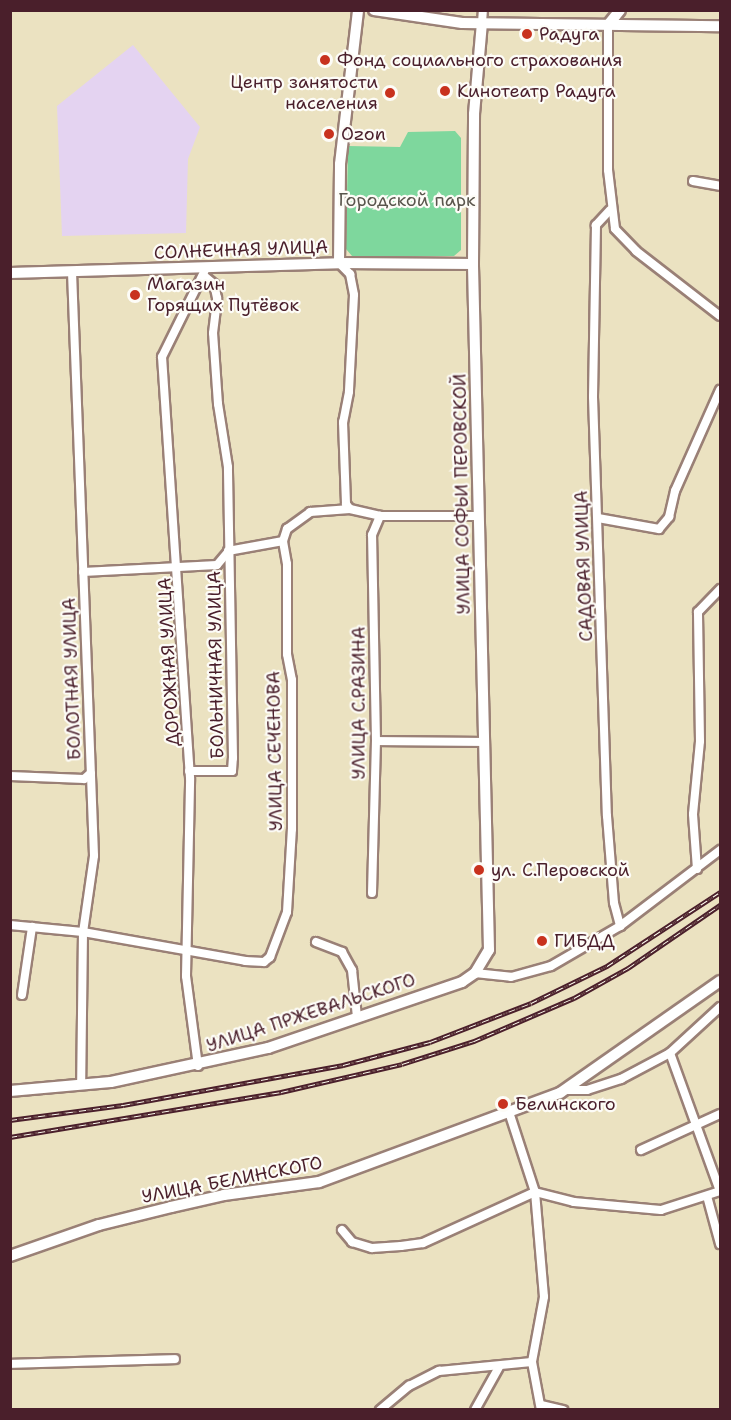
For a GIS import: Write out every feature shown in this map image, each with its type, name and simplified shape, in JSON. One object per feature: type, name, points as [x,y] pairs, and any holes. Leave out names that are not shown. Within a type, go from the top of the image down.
[{"type":"main road","points":[[339,263],[343,113],[357,10]]},
{"type":"main road","points":[[374,10],[482,23],[720,26]]},
{"type":"main road","points":[[608,25],[620,10]]},
{"type":"main road","name":"УЛИЦА СОФЬИ ПЕРОВСКОЙ","points":[[475,973],[489,950],[473,264],[474,114],[482,23]]},
{"type":"main road","name":"СОЛНЕЧНАЯ УЛИЦА","points":[[10,273],[205,272],[339,263],[473,264]]},
{"type":"main road","name":"УЛИЦА ПРЖЕВАЛЬСКОГО","points":[[10,1091],[81,1085],[198,1066],[268,1048],[462,982],[475,973]]},
{"type":"main road","points":[[564,1092],[720,981]]},
{"type":"main road","name":"УЛИЦА БЕЛИНСКОГО","points":[[10,1256],[99,1226],[182,1204],[224,1195],[319,1182],[564,1092]]},
{"type":"street","name":"УЛИЦА СОФЬИ ПЕРОВСКОЙ","points":[[482,23],[483,10]]},
{"type":"street","points":[[608,25],[610,210],[615,229],[636,251],[720,316]]},
{"type":"street","points":[[693,181],[720,186]]},
{"type":"street","name":"САДОВАЯ УЛИЦА","points":[[610,210],[596,225],[594,257],[598,518],[606,816],[614,903],[621,926]]},
{"type":"street","points":[[339,263],[350,274],[354,295],[349,392],[343,422],[346,504],[350,509]]},
{"type":"street","name":"БОЛОТНАЯ УЛИЦА","points":[[72,272],[94,856],[83,932],[81,1085]]},
{"type":"street","points":[[83,572],[217,565],[228,551],[228,467],[218,404],[213,333],[217,298],[214,284],[205,272]]},
{"type":"street","name":"ДОРОЖНАЯ УЛИЦА","points":[[198,1066],[185,948],[189,771],[179,568],[162,357],[205,272]]},
{"type":"street","points":[[598,518],[659,529],[669,517],[675,491],[720,390]]},
{"type":"street","points":[[228,551],[283,541],[287,529],[310,512],[350,509],[380,516],[480,516]]},
{"type":"street","name":"УЛИЦА С.РАЗИНА","points":[[372,893],[376,741],[372,535],[380,516]]},
{"type":"street","name":"УЛИЦА СЕЧЕНОВА","points":[[185,948],[245,961],[264,962],[270,957],[286,912],[292,829],[292,680],[286,654],[287,564],[283,541]]},
{"type":"street","name":"БОЛЬНИЧНАЯ УЛИЦА","points":[[189,771],[232,771],[228,551]]},
{"type":"street","points":[[697,868],[693,814],[700,741],[698,612],[720,589]]},
{"type":"street","points":[[376,741],[484,742]]},
{"type":"street","points":[[10,776],[84,779],[91,773]]},
{"type":"street","points":[[475,973],[511,977],[550,966],[621,926],[720,850]]},
{"type":"street","points":[[10,925],[83,932],[185,948]]},
{"type":"street","points":[[22,994],[32,927]]},
{"type":"street","points":[[316,942],[342,952],[352,970],[357,1017]]},
{"type":"street","name":"УЛИЦА БЕЛИНСКОГО","points":[[564,1092],[587,1090],[621,1079],[670,1053],[720,1007]]},
{"type":"street","points":[[342,1230],[352,1242],[372,1248],[423,1243],[535,1192],[574,1202],[661,1210],[720,1191],[694,1126],[670,1053]]},
{"type":"street","points":[[509,1112],[535,1192],[544,1297],[532,1362],[541,1407],[563,1410]]},
{"type":"street","points":[[641,1150],[720,1114]]},
{"type":"street","points":[[706,1196],[720,1244]]},
{"type":"street","points":[[10,1364],[176,1359]]},
{"type":"street","points":[[380,1410],[409,1386],[439,1371],[500,1367],[532,1362]]},
{"type":"street","points":[[476,1410],[500,1367]]},
{"type":"shaded area","points":[[133,45],[200,127],[188,159],[186,233],[62,236],[57,106]]},
{"type":"green space","name":"Городской парк","points":[[455,131],[461,138],[461,250],[454,256],[352,256],[346,249],[348,146],[400,147],[408,132]]},
{"type":"railway","points":[[10,1120],[123,1105],[343,1065],[430,1042],[531,1003],[607,966],[720,892]]},
{"type":"railway","points":[[10,1137],[281,1092],[402,1064],[474,1041],[574,998],[628,968],[720,905]]},
{"type":"place","name":"Радуга","points":[[527,34]]},
{"type":"place","name":"Фонд социального страхования","points":[[325,60]]},
{"type":"place","name":"Кинотеатр Радуга","points":[[445,91]]},
{"type":"place","name":"Центр занятости населения","points":[[390,93]]},
{"type":"place","name":"Ozon","points":[[329,134]]},
{"type":"place","name":"Магазин Горящих Путёвок","points":[[135,295]]},
{"type":"place","name":"ул. С.Перовской","points":[[479,870]]},
{"type":"place","name":"ГИБДД","points":[[542,941]]},
{"type":"place","name":"Белинского","points":[[503,1104]]}]
